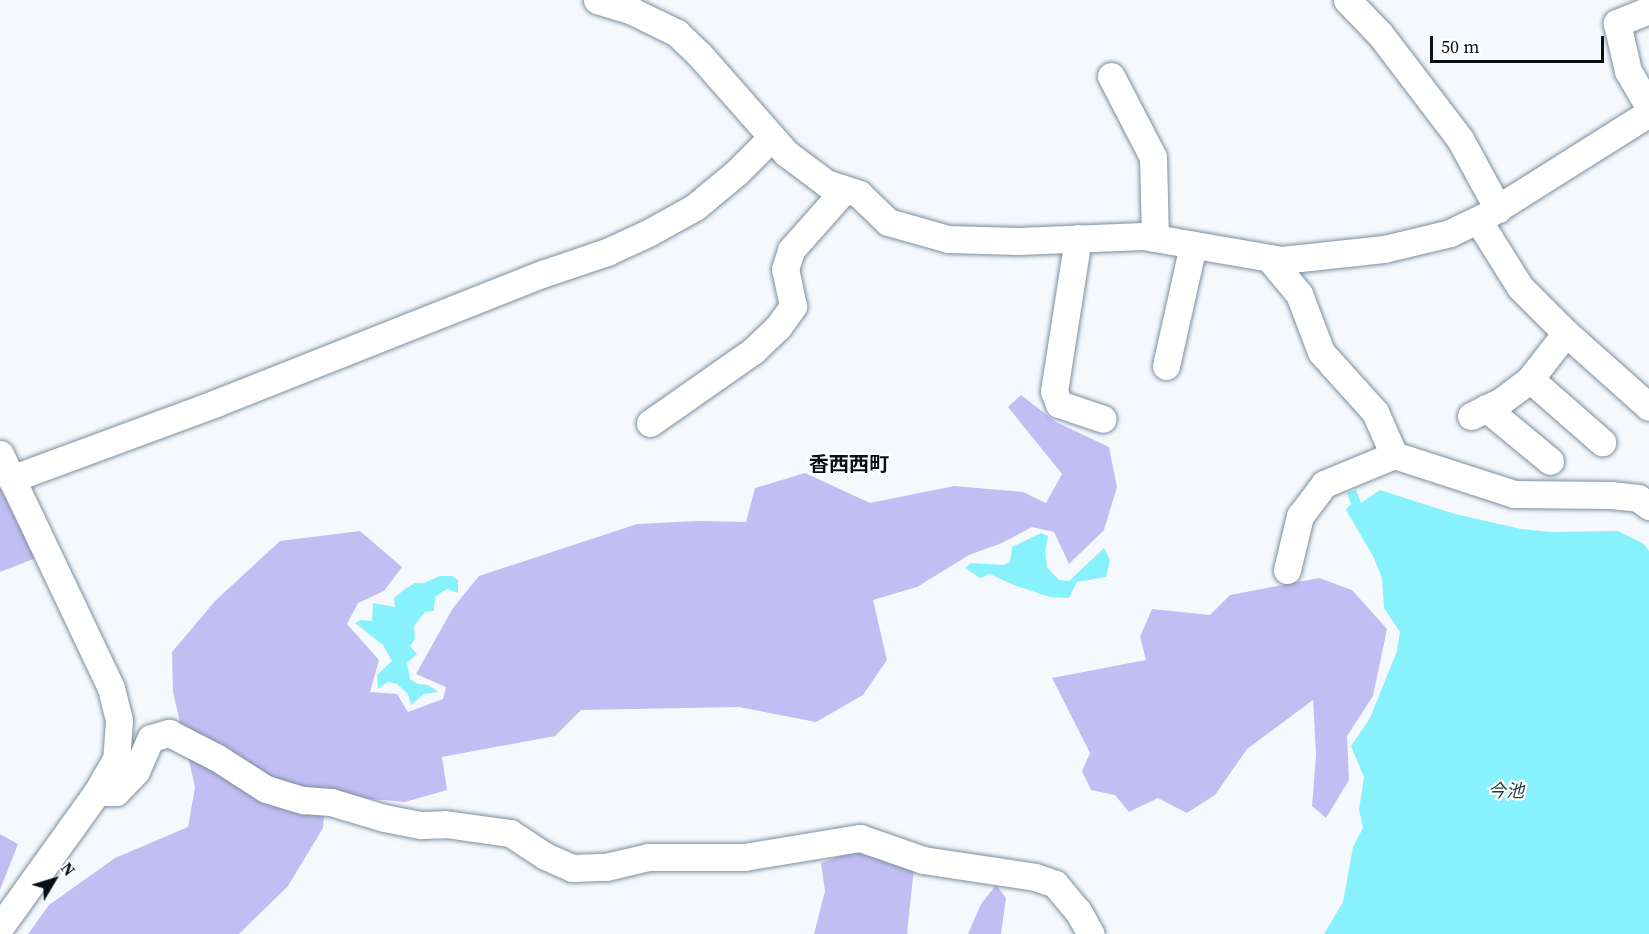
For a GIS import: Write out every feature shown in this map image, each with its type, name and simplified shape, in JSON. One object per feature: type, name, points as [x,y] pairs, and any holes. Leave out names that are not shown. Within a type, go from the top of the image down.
[{"type":"street","points":[[597,0],[632,11],[677,33],[699,54],[771,138],[786,153],[826,183],[859,194],[888,222],[948,239],[1018,241],[1143,236],[1282,260],[1384,249],[1450,233],[1488,214],[1649,113]]},
{"type":"street","points":[[1347,0],[1380,34],[1460,139],[1488,214],[1520,287],[1566,333],[1649,407]]},
{"type":"street","points":[[1649,10],[1617,23],[1628,70],[1649,107]]},
{"type":"street","points":[[1111,76],[1153,157],[1155,238]]},
{"type":"street","points":[[11,479],[216,403],[542,274],[607,252],[694,207],[736,173],[771,138]]},
{"type":"street","points":[[650,423],[753,351],[778,327],[793,306],[785,269],[791,250],[845,189]]},
{"type":"street","points":[[1078,238],[1054,391],[1059,404],[1103,419]]},
{"type":"street","points":[[1166,366],[1193,245]]},
{"type":"street","points":[[1269,258],[1299,294],[1321,352],[1375,412],[1394,455]]},
{"type":"street","points":[[1550,461],[1479,412],[1500,402],[1530,379],[1566,333]]},
{"type":"street","points":[[1530,379],[1602,442]]},
{"type":"street","points":[[0,454],[111,688],[119,720],[116,759],[97,792],[0,927]]},
{"type":"street","points":[[1287,570],[1300,516],[1324,484],[1394,455],[1514,494],[1611,495],[1638,498],[1649,506]]},
{"type":"street","points":[[97,792],[116,792],[136,771],[151,738],[169,733],[216,757],[266,789],[412,824],[445,824],[510,833],[545,856],[572,868],[606,867],[648,857],[744,857],[860,838],[923,860],[1035,877],[1054,884],[1078,911],[1091,934]]},
{"type":"shaded area","points":[[1021,395],[1056,422],[1109,447],[1117,487],[1104,530],[1069,564],[1054,532],[1032,527],[1002,543],[969,555],[917,587],[873,600],[887,660],[863,695],[816,722],[739,707],[581,710],[555,736],[442,757],[447,790],[405,802],[326,795],[323,828],[288,886],[239,934],[28,934],[49,905],[115,858],[188,827],[195,787],[173,692],[172,652],[215,601],[280,541],[360,531],[402,567],[384,591],[358,603],[347,624],[379,660],[370,692],[397,694],[408,712],[443,699],[446,687],[416,674],[453,608],[479,576],[637,524],[698,521],[746,522],[755,488],[805,473],[870,503],[954,486],[1023,492],[1046,503],[1062,474],[1008,407]]},
{"type":"shaded area","points":[[0,488],[36,558],[0,572]]},
{"type":"shaded area","points":[[1319,578],[1352,590],[1387,629],[1373,696],[1347,736],[1349,780],[1326,818],[1312,806],[1316,755],[1313,700],[1247,749],[1215,795],[1187,813],[1158,798],[1129,812],[1115,795],[1091,790],[1082,771],[1090,753],[1052,678],[1146,660],[1140,637],[1152,609],[1210,615],[1230,595]]},
{"type":"shaded area","points":[[0,834],[18,844],[0,890]]},
{"type":"shaded area","points":[[857,850],[914,868],[907,934],[814,934],[825,891],[821,863]]},
{"type":"shaded area","points":[[996,885],[1006,898],[1001,934],[968,934],[981,904]]},
{"type":"water","name":"今池","points":[[1356,490],[1361,503],[1380,490],[1455,514],[1521,529],[1550,532],[1618,531],[1644,544],[1649,551],[1649,934],[1324,934],[1343,902],[1353,847],[1363,828],[1359,810],[1364,777],[1351,746],[1370,718],[1397,651],[1400,632],[1384,608],[1382,578],[1373,556],[1346,510],[1351,504],[1347,493]]},
{"type":"water","points":[[1041,533],[1048,536],[1045,552],[1047,567],[1059,580],[1069,581],[1104,548],[1110,560],[1106,577],[1077,582],[1069,598],[1050,597],[1011,584],[990,574],[980,578],[965,568],[971,563],[1003,565],[1010,562],[1012,547]]},
{"type":"water","points":[[440,576],[452,576],[458,580],[458,593],[447,589],[435,597],[434,611],[425,612],[414,626],[415,639],[410,646],[417,654],[407,663],[410,679],[418,684],[428,685],[438,692],[424,694],[411,705],[408,694],[397,684],[388,682],[378,689],[377,675],[392,661],[383,645],[355,623],[361,620],[372,621],[373,603],[395,607],[394,598],[405,589],[415,583],[424,583]]},
{"type":"district","name":"香西西町","points":[[849,464]]}]
